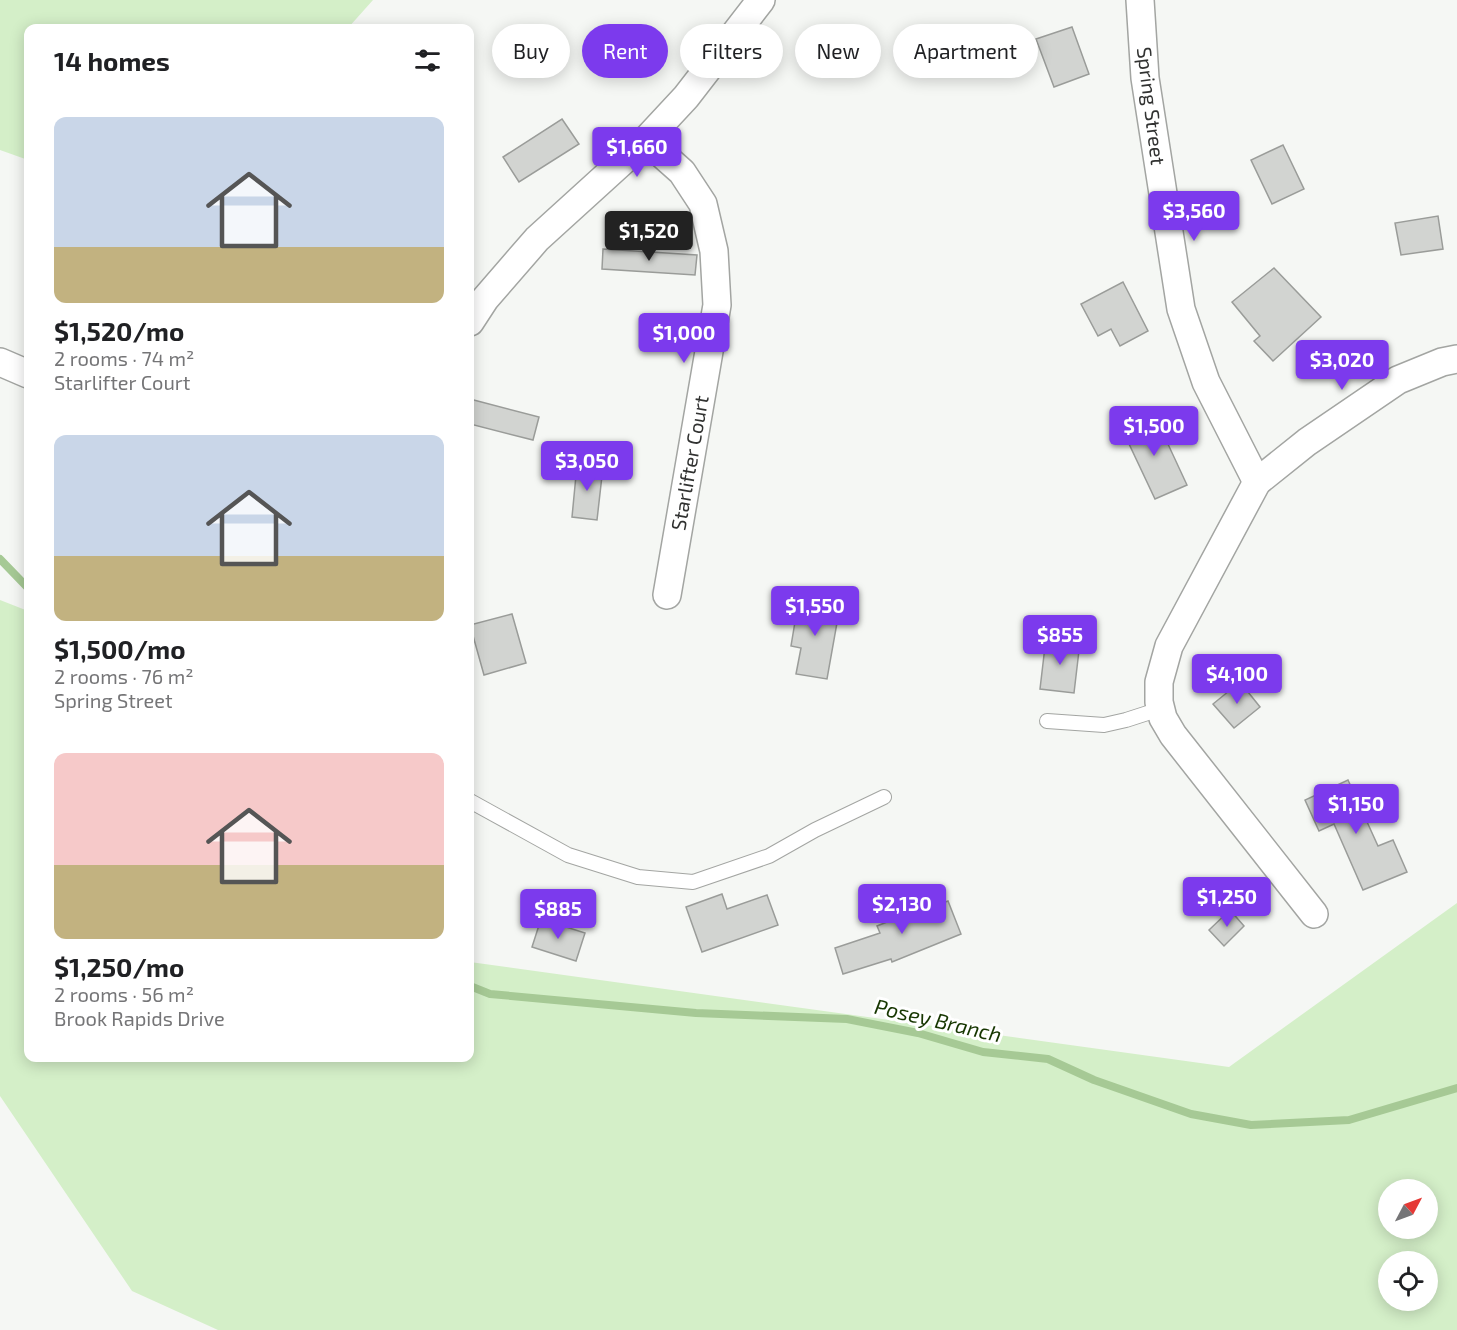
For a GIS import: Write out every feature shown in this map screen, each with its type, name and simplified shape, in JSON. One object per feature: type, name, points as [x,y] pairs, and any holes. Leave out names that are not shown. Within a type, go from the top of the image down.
[{"type":"street","points":[[474,316],[485,299],[537,239],[646,140],[686,97],[761,0]]},
{"type":"street","name":"Spring Street","points":[[1140,0],[1145,78],[1181,309],[1206,382],[1257,482]]},
{"type":"street","name":"Starlifter Court","points":[[646,140],[682,172],[703,204],[714,251],[717,305],[668,595]]},
{"type":"street","points":[[1314,914],[1173,735],[1160,709],[1159,682],[1169,646],[1257,482],[1307,442],[1398,380],[1442,362],[1457,359]]},
{"type":"street","points":[[0,362],[24,372]]},
{"type":"lane","points":[[1047,721],[1104,725],[1160,709]]},
{"type":"lane","points":[[474,803],[568,855],[638,878],[693,882],[769,856],[815,830],[884,797]]},
{"type":"green space","points":[[0,0],[373,0],[352,24],[24,24],[24,159],[0,150]]},
{"type":"green space","points":[[0,600],[24,609],[24,1062],[474,1062],[474,963],[1229,1067],[1457,903],[1457,1330],[218,1330],[132,1291],[0,1096]]},
{"type":"building","points":[[1072,27],[1089,74],[1054,87],[1038,44],[1038,38]]},
{"type":"building","points":[[562,119],[579,144],[519,182],[503,157]]},
{"type":"building","points":[[1283,145],[1304,189],[1272,204],[1251,160]]},
{"type":"building","points":[[1438,216],[1443,249],[1401,255],[1395,223]]},
{"type":"building","points":[[603,249],[697,255],[695,275],[602,269]]},
{"type":"building","points":[[1274,268],[1321,317],[1273,361],[1254,341],[1260,336],[1232,302]]},
{"type":"building","points":[[1123,282],[1148,331],[1120,346],[1111,329],[1098,336],[1081,304]]},
{"type":"building","points":[[474,400],[539,417],[533,440],[474,425]]},
{"type":"building","points":[[1154,414],[1187,485],[1155,499],[1122,429]]},
{"type":"building","points":[[577,465],[603,467],[597,520],[572,517]]},
{"type":"building","points":[[799,598],[840,606],[827,679],[796,674],[801,648],[791,646]]},
{"type":"building","points":[[512,614],[526,663],[484,675],[474,639],[474,624]]},
{"type":"building","points":[[1046,638],[1080,642],[1074,693],[1040,689]]},
{"type":"building","points":[[1240,682],[1260,707],[1234,728],[1213,704]]},
{"type":"building","points":[[1348,780],[1378,846],[1393,840],[1407,872],[1363,890],[1334,824],[1319,831],[1305,800]]},
{"type":"building","points":[[926,892],[932,907],[948,901],[961,934],[892,962],[891,959],[843,974],[835,948],[880,933],[877,926],[907,914],[902,901]]},
{"type":"building","points":[[722,894],[727,909],[767,895],[778,925],[702,952],[686,907]]},
{"type":"building","points":[[1230,910],[1244,926],[1224,946],[1209,930]]},
{"type":"building","points":[[541,919],[585,933],[576,961],[532,947]]},
{"type":"waterway","name":"Posey Branch","points":[[0,559],[24,584]]},
{"type":"waterway","name":"Posey Branch","points":[[474,988],[490,994],[696,1013],[847,1019],[918,1033],[983,1052],[1048,1059],[1094,1080],[1191,1114],[1251,1125],[1349,1120],[1457,1088]]}]
